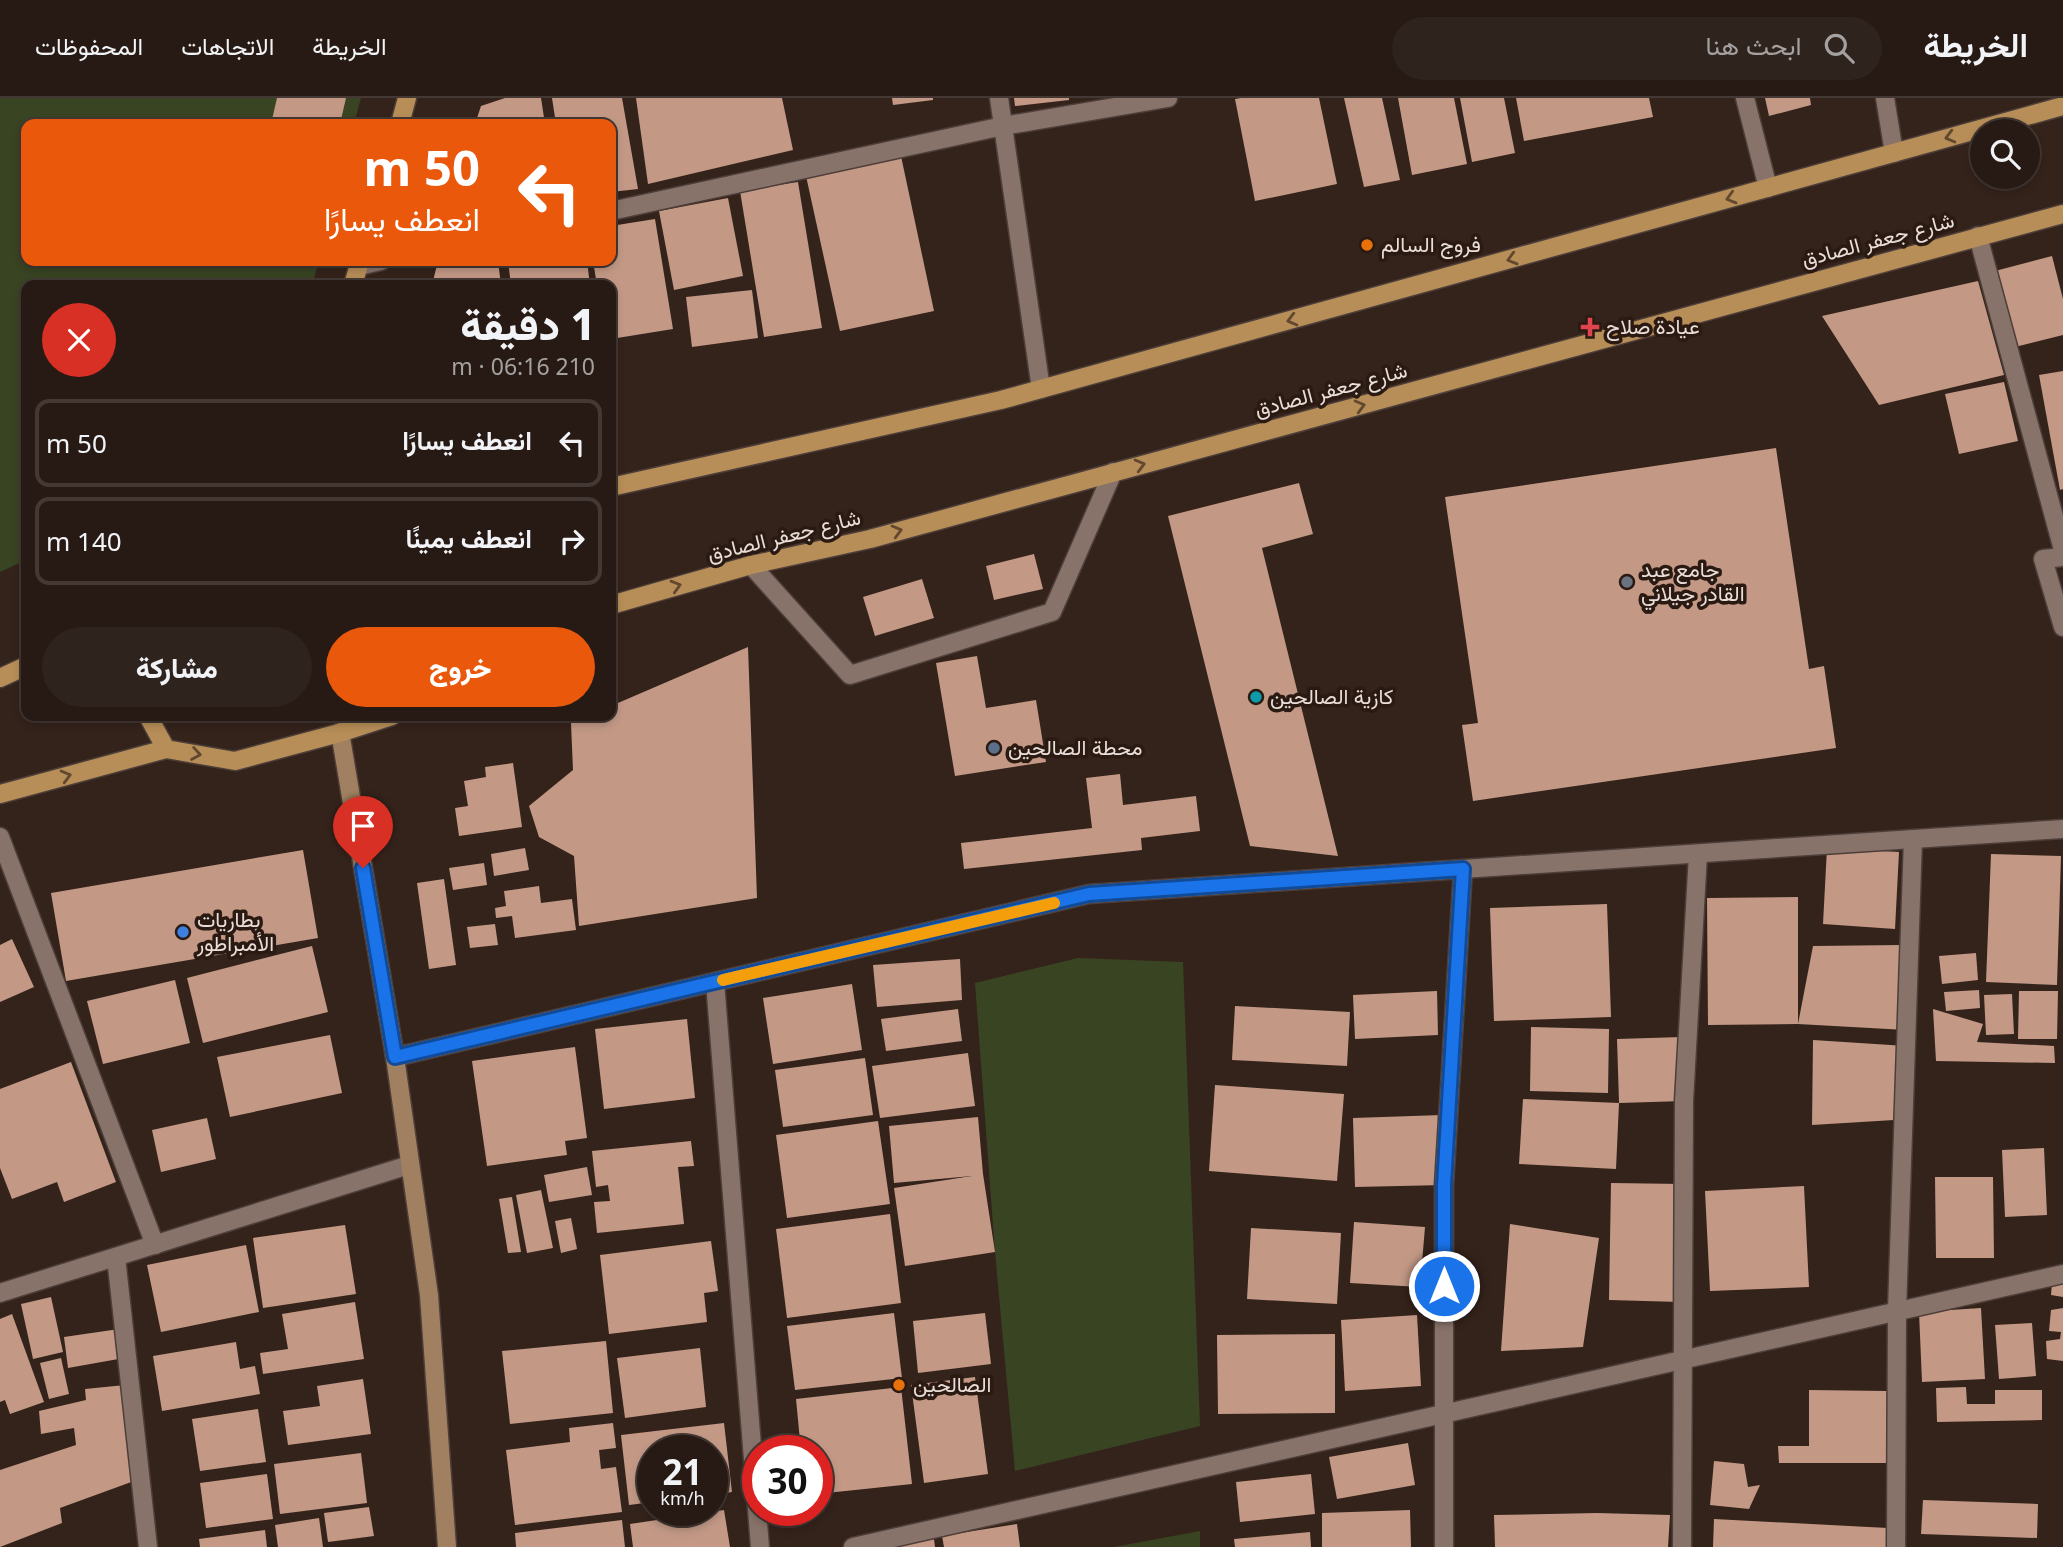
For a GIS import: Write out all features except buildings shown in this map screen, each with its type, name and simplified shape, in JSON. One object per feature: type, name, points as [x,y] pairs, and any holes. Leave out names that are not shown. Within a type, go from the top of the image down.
[{"type":"main road","points":[[401,119],[407,98]]},
{"type":"main road","points":[[616,486],[1041,389],[2063,106]]},
{"type":"main road","name":"شارع جعفر الصادق","points":[[616,604],[751,565],[870,539],[2063,214]]},
{"type":"main road","points":[[0,678],[21,668]]},
{"type":"main road","points":[[151,721],[166,749]]},
{"type":"main road","points":[[0,794],[166,749],[235,761],[376,721]]},
{"type":"main road","points":[[341,732],[395,1057],[429,1295],[447,1547]]},
{"type":"street","points":[[999,98],[1041,389]]},
{"type":"street","points":[[616,210],[1003,126],[1168,98]]},
{"type":"street","points":[[1745,98],[1768,188]]},
{"type":"street","points":[[1885,98],[1894,153]]},
{"type":"street","points":[[1978,236],[2063,550]]},
{"type":"street","points":[[751,565],[850,675],[1052,612],[1113,472]]},
{"type":"street","points":[[2063,557],[2043,559],[2063,627]]},
{"type":"street","points":[[395,1057],[1089,894],[2063,829]]},
{"type":"street","points":[[0,837],[155,1245]]},
{"type":"street","points":[[1896,1547],[1897,1310],[1913,839]]},
{"type":"street","points":[[1682,1547],[1684,1101],[1698,854]]},
{"type":"street","points":[[1444,1547],[1444,1185],[1463,869]]},
{"type":"street","points":[[715,982],[760,1547]]},
{"type":"street","points":[[0,1293],[409,1165]]},
{"type":"street","points":[[116,1257],[148,1547]]},
{"type":"street","points":[[853,1547],[2063,1274]]},
{"type":"green space","points":[[0,98],[361,98],[355,119],[21,119],[21,266],[318,266],[313,280],[21,280],[21,562],[0,572]]},
{"type":"green space","points":[[1078,958],[1183,962],[1200,1426],[1015,1471],[975,983]]},
{"type":"green space","points":[[1200,1531],[1200,1547],[1114,1547]]},
{"type":"slow traffic","points":[[723,980],[1054,903]]},
{"type":"place","name":"فروج السالم","points":[[1367,245]]},
{"type":"place","name":"عيادة صلاح","points":[[1590,327]]},
{"type":"place","name":"جامع عبد القادر جيلاني","points":[[1627,582]]},
{"type":"place","name":"كازية الصالحين","points":[[1256,697]]},
{"type":"place","name":"محطة الصالحين","points":[[994,748]]},
{"type":"place","name":"بطاريات الأمبراطور","points":[[183,932]]},
{"type":"place","name":"الصالحين","points":[[899,1385]]},
{"type":"route","points":[[363,868],[395,1057],[1089,894],[1463,869],[1444,1185],[1444,1286]]}]
